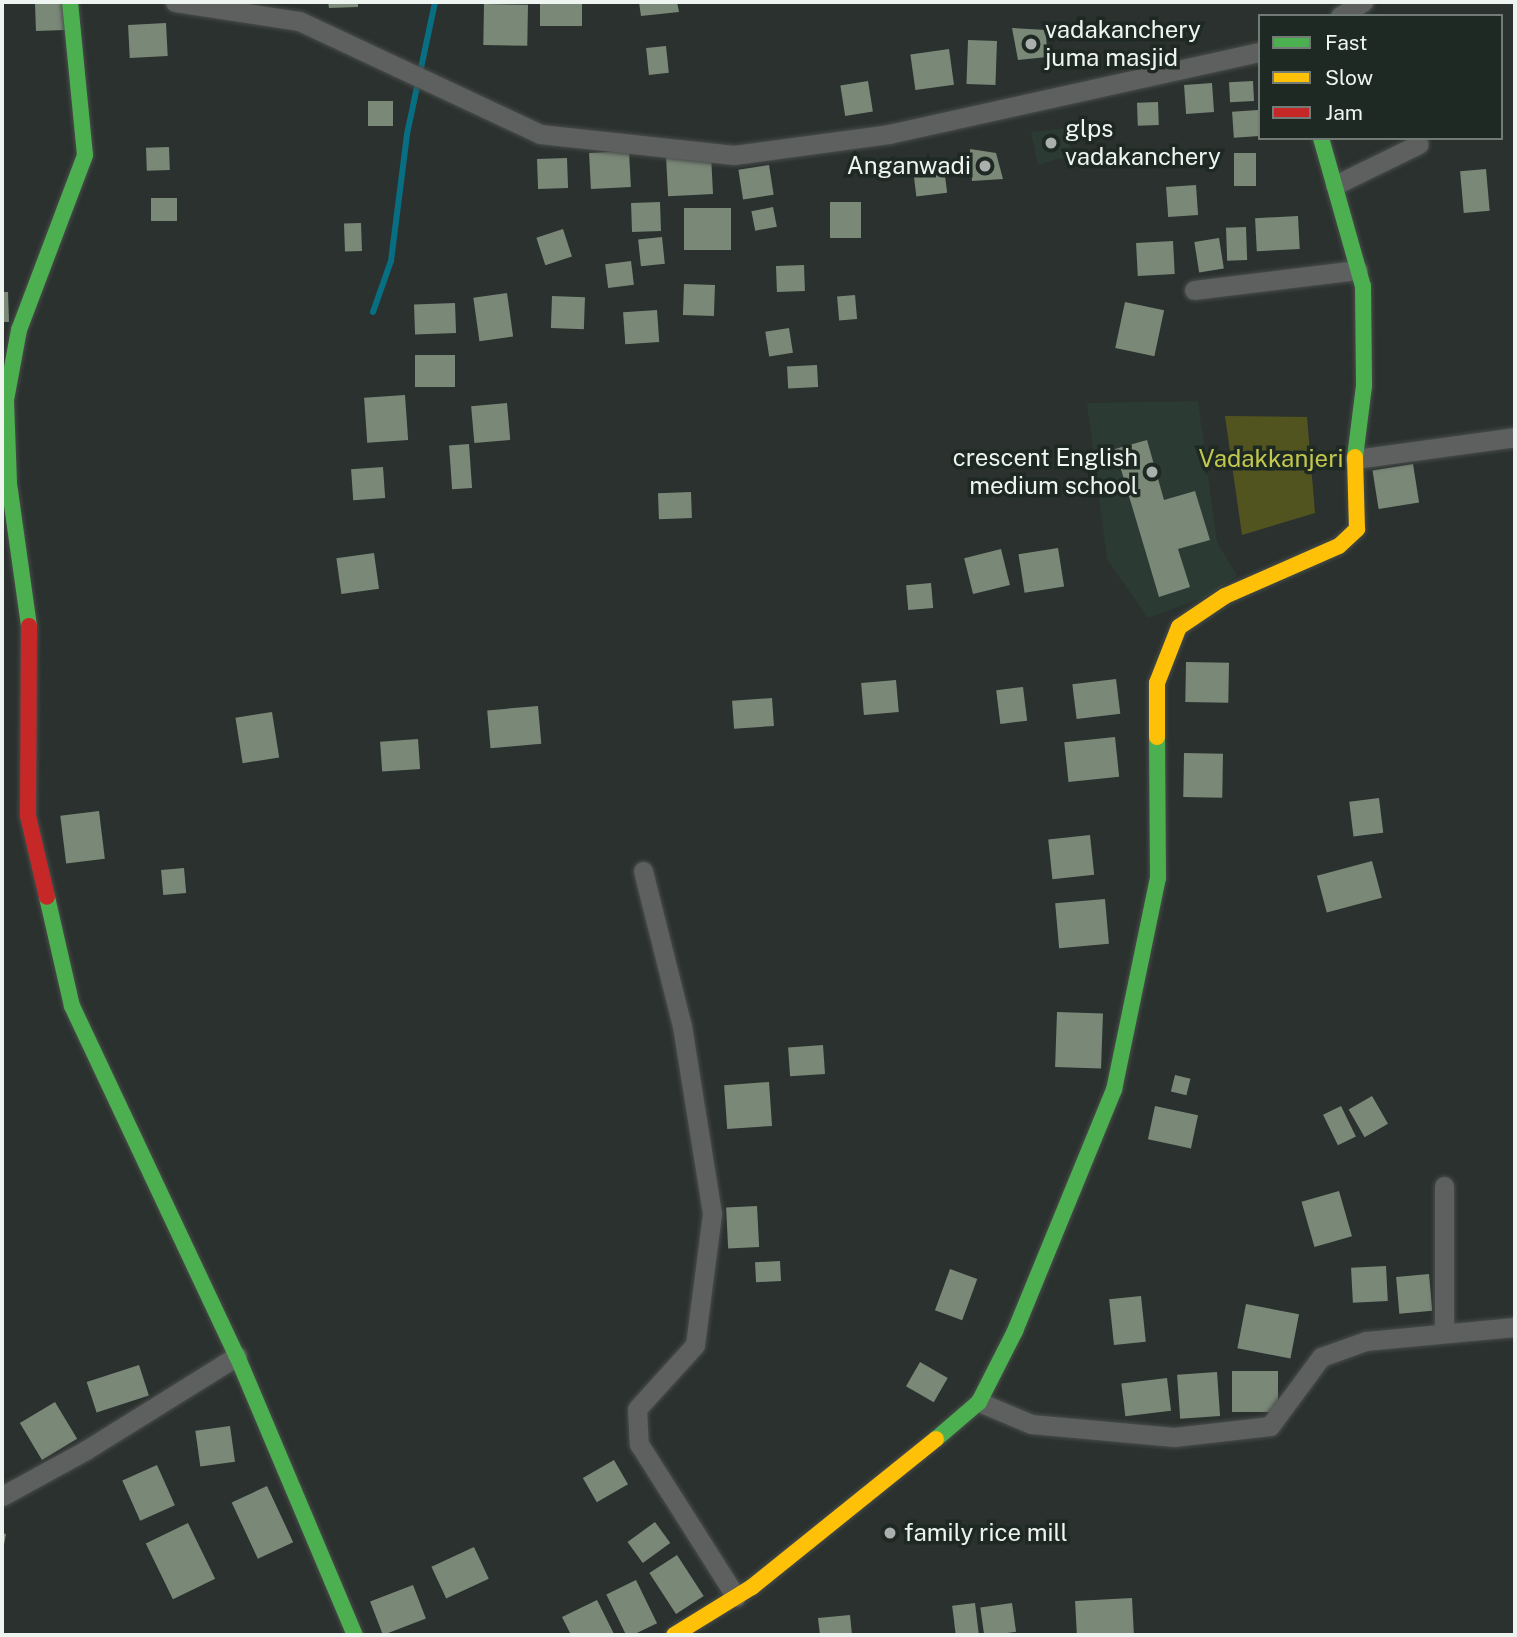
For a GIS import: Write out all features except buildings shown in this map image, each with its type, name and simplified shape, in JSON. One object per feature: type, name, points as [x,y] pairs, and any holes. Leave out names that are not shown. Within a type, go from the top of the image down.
[{"type":"street","points":[[70,2],[85,155],[19,330],[6,400],[9,484],[23,560],[32,661],[28,816],[72,1006],[237,1356],[355,1635]]},
{"type":"street","points":[[175,2],[299,21],[540,134],[734,155],[889,134],[1258,52]]},
{"type":"street","points":[[1343,14],[1363,2]]},
{"type":"street","points":[[674,1635],[736,1597],[894,1475],[979,1402],[1015,1331],[1114,1090],[1158,878],[1157,683],[1179,628],[1226,596],[1339,546],[1357,529],[1356,459],[1364,386],[1363,286],[1322,140]]},
{"type":"street","points":[[1335,185],[1419,144]]},
{"type":"street","points":[[1194,290],[1358,270]]},
{"type":"street","points":[[1356,459],[1515,437]]},
{"type":"street","points":[[643,871],[682,1027],[712,1214],[695,1345],[637,1409],[639,1444],[736,1597]]},
{"type":"street","points":[[1444,1186],[1444,1333]]},
{"type":"street","points":[[979,1402],[1031,1424],[1174,1437],[1270,1426],[1321,1357],[1366,1341],[1515,1326]]},
{"type":"street","points":[[2,1496],[86,1450],[237,1356]]},
{"type":"shaded area","name":"glps vadakanchery","points":[[1067,128],[1071,155],[1038,165],[1031,132]]},
{"type":"shaded area","name":"crescent English medium school","points":[[1198,401],[1217,542],[1237,576],[1208,596],[1148,618],[1107,559],[1087,403]]},
{"type":"green space","name":"Vadakkanjeri","points":[[1225,416],[1307,417],[1315,513],[1242,535]]},
{"type":"waterway","points":[[373,312],[391,261],[407,134],[435,2]]},
{"type":"traffic: fast","points":[[29,626],[9,483],[6,400],[19,330],[85,155],[70,2]]},
{"type":"traffic: fast","points":[[1322,140],[1363,286],[1364,386],[1355,457]]},
{"type":"traffic: fast","points":[[936,1439],[979,1402],[1015,1331],[1114,1090],[1158,878],[1157,737]]},
{"type":"traffic: fast","points":[[47,897],[72,1006],[237,1356],[355,1635]]},
{"type":"traffic: slow","points":[[1157,737],[1157,683],[1179,627],[1225,596],[1339,546],[1357,529],[1355,457]]},
{"type":"traffic: slow","points":[[674,1635],[752,1587],[936,1439]]},
{"type":"traffic: jam","points":[[29,626],[28,816],[47,897]]},
{"type":"place","name":"vadakanchery juma masjid","points":[[1031,44]]},
{"type":"place","name":"glps vadakanchery","points":[[1051,143]]},
{"type":"place","name":"Anganwadi","points":[[985,166]]},
{"type":"place","name":"crescent English medium school","points":[[1152,472]]},
{"type":"place","name":"family rice mill","points":[[890,1533]]}]
